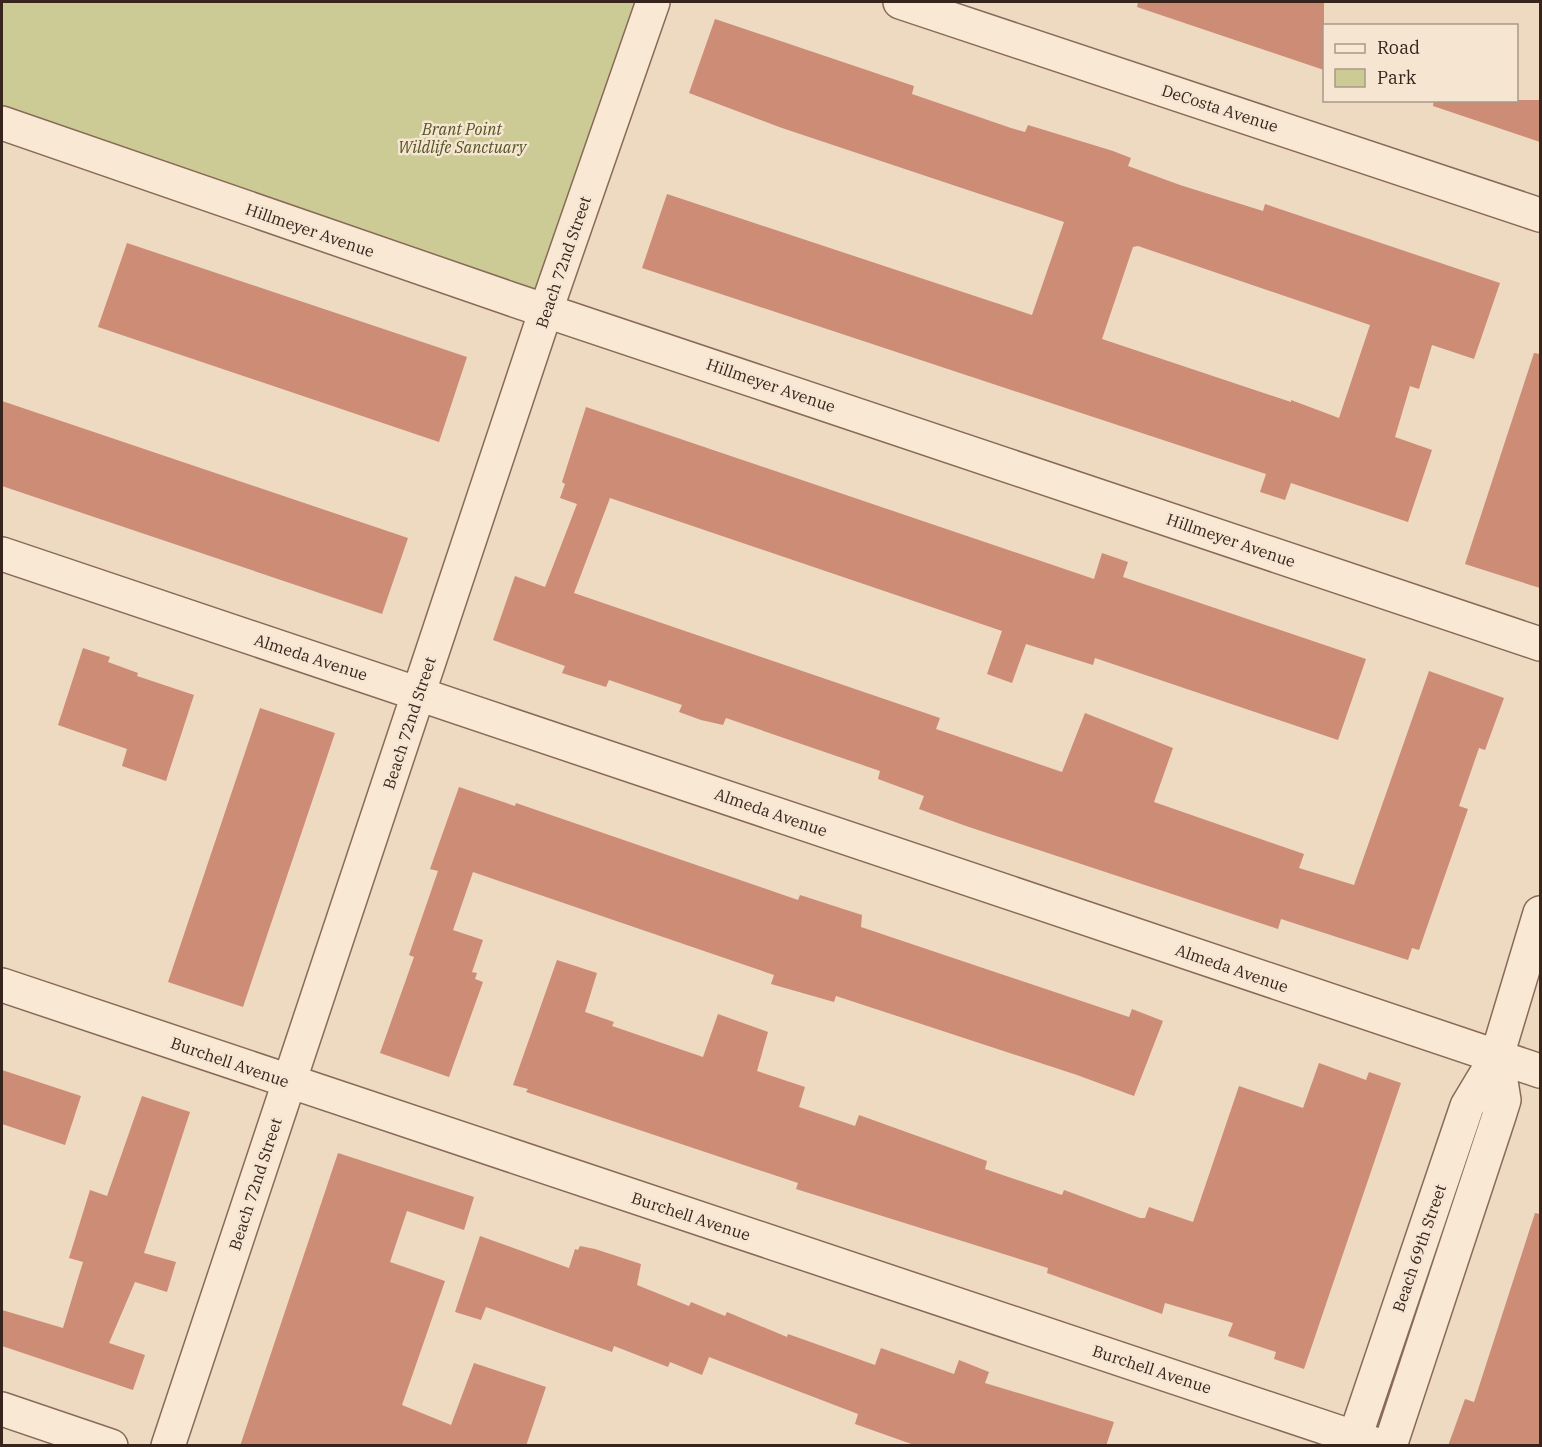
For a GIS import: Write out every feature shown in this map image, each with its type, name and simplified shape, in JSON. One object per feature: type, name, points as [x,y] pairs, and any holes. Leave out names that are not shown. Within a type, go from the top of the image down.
[{"type":"street","name":"Beach 72nd Street","points":[[168,1446],[546,310],[653,2]]},
{"type":"street","name":"DeCosta Avenue","points":[[900,2],[1540,215]]},
{"type":"street","name":"Hillmeyer Avenue","points":[[2,123],[546,310],[1540,644]]},
{"type":"street","name":"Almeda Avenue","points":[[2,554],[1540,1071]]},
{"type":"street","name":"Beach 69th Street","points":[[1362,1443],[1467,1106],[1497,1056],[1540,913]]},
{"type":"street","name":"Burchell Avenue","points":[[2,985],[1362,1443]]},
{"type":"street","name":"Beach 69th Street","points":[[1390,1446],[1502,1108],[1504,1100],[1497,1056]]},
{"type":"street","points":[[2,1408],[111,1446]]},
{"type":"green space","name":"Brant Point Wildlife Sanctuary","points":[[2,2],[653,2],[546,310],[2,123]]},
{"type":"building","points":[[1138,2],[1324,2],[1323,70],[1137,7]]},
{"type":"building","points":[[715,19],[914,86],[912,94],[1011,128],[1025,132],[1028,125],[1113,151],[1131,158],[1128,166],[1180,185],[1263,211],[1265,204],[1500,283],[1474,359],[1432,345],[1419,389],[1410,386],[1395,437],[1432,450],[1408,522],[1291,483],[1285,500],[1260,492],[1266,474],[642,268],[667,194],[1032,315],[1064,222],[782,128],[689,93]],"holes":[[[1138,246],[1370,325],[1339,418],[1291,400],[1291,402],[1102,339],[1133,247]]]},
{"type":"building","points":[[1540,100],[1540,142],[1433,106],[1434,102]]},
{"type":"building","points":[[127,243],[467,357],[439,442],[98,327]]},
{"type":"building","points":[[1534,353],[1540,354],[1540,588],[1465,564]]},
{"type":"building","points":[[2,401],[408,538],[382,614],[2,486]]},
{"type":"building","points":[[586,407],[1094,579],[1102,553],[1128,562],[1123,577],[1366,659],[1338,740],[1095,658],[1093,665],[1026,644],[1012,683],[987,674],[1002,631],[610,498],[574,593],[940,718],[936,729],[1062,772],[1085,713],[1173,748],[1154,802],[1304,854],[1299,868],[1354,885],[1429,671],[1504,698],[1485,750],[1479,748],[1459,806],[1468,809],[1419,950],[1412,948],[1408,960],[1281,919],[1278,929],[966,826],[919,809],[924,796],[878,779],[880,771],[726,718],[723,725],[701,720],[679,712],[682,705],[609,680],[606,687],[562,673],[565,666],[493,640],[515,576],[545,587],[577,504],[560,498],[565,484],[562,482]]},
{"type":"building","points":[[83,648],[110,657],[108,662],[138,673],[137,676],[194,695],[166,781],[122,766],[127,749],[58,725]]},
{"type":"building","points":[[260,708],[335,733],[243,1007],[168,982]]},
{"type":"building","points":[[459,787],[515,806],[516,803],[798,900],[800,895],[862,915],[861,927],[1129,1017],[1132,1009],[1163,1021],[1134,1096],[836,996],[834,1002],[771,984],[774,975],[473,872],[453,930],[483,940],[472,972],[477,973],[475,979],[483,982],[449,1077],[380,1053],[414,957],[409,955],[438,871],[430,869]]},
{"type":"building","points":[[557,960],[597,973],[585,1012],[614,1022],[612,1026],[703,1057],[718,1014],[768,1032],[757,1071],[805,1087],[799,1107],[855,1126],[859,1115],[987,1161],[985,1169],[1062,1195],[1064,1190],[1140,1218],[1145,1218],[1149,1207],[1193,1222],[1239,1086],[1303,1108],[1319,1063],[1366,1080],[1369,1072],[1401,1083],[1304,1369],[1274,1359],[1276,1352],[1228,1336],[1233,1323],[1165,1303],[1162,1314],[1047,1273],[1048,1268],[796,1189],[798,1183],[526,1092],[528,1089],[513,1085]]},
{"type":"building","points":[[2,1070],[81,1096],[65,1145],[2,1124]]},
{"type":"building","points":[[142,1096],[190,1112],[144,1253],[176,1262],[167,1292],[135,1282],[109,1343],[145,1355],[133,1390],[2,1346],[2,1310],[63,1328],[83,1262],[69,1258],[90,1190],[107,1196]]},
{"type":"building","points":[[338,1153],[474,1197],[464,1230],[407,1211],[390,1262],[445,1281],[402,1405],[451,1425],[474,1363],[546,1387],[526,1446],[240,1446]]},
{"type":"building","points":[[1535,1213],[1540,1214],[1540,1446],[1448,1446],[1465,1399],[1474,1402]]},
{"type":"building","points":[[480,1236],[569,1268],[575,1249],[578,1250],[580,1246],[595,1249],[641,1264],[637,1285],[689,1306],[691,1302],[725,1316],[727,1312],[787,1337],[788,1334],[875,1365],[881,1348],[954,1374],[959,1360],[989,1372],[985,1383],[1114,1422],[1106,1446],[917,1446],[855,1424],[858,1414],[709,1357],[702,1375],[670,1362],[668,1367],[614,1346],[612,1352],[486,1307],[481,1320],[455,1312]]}]
